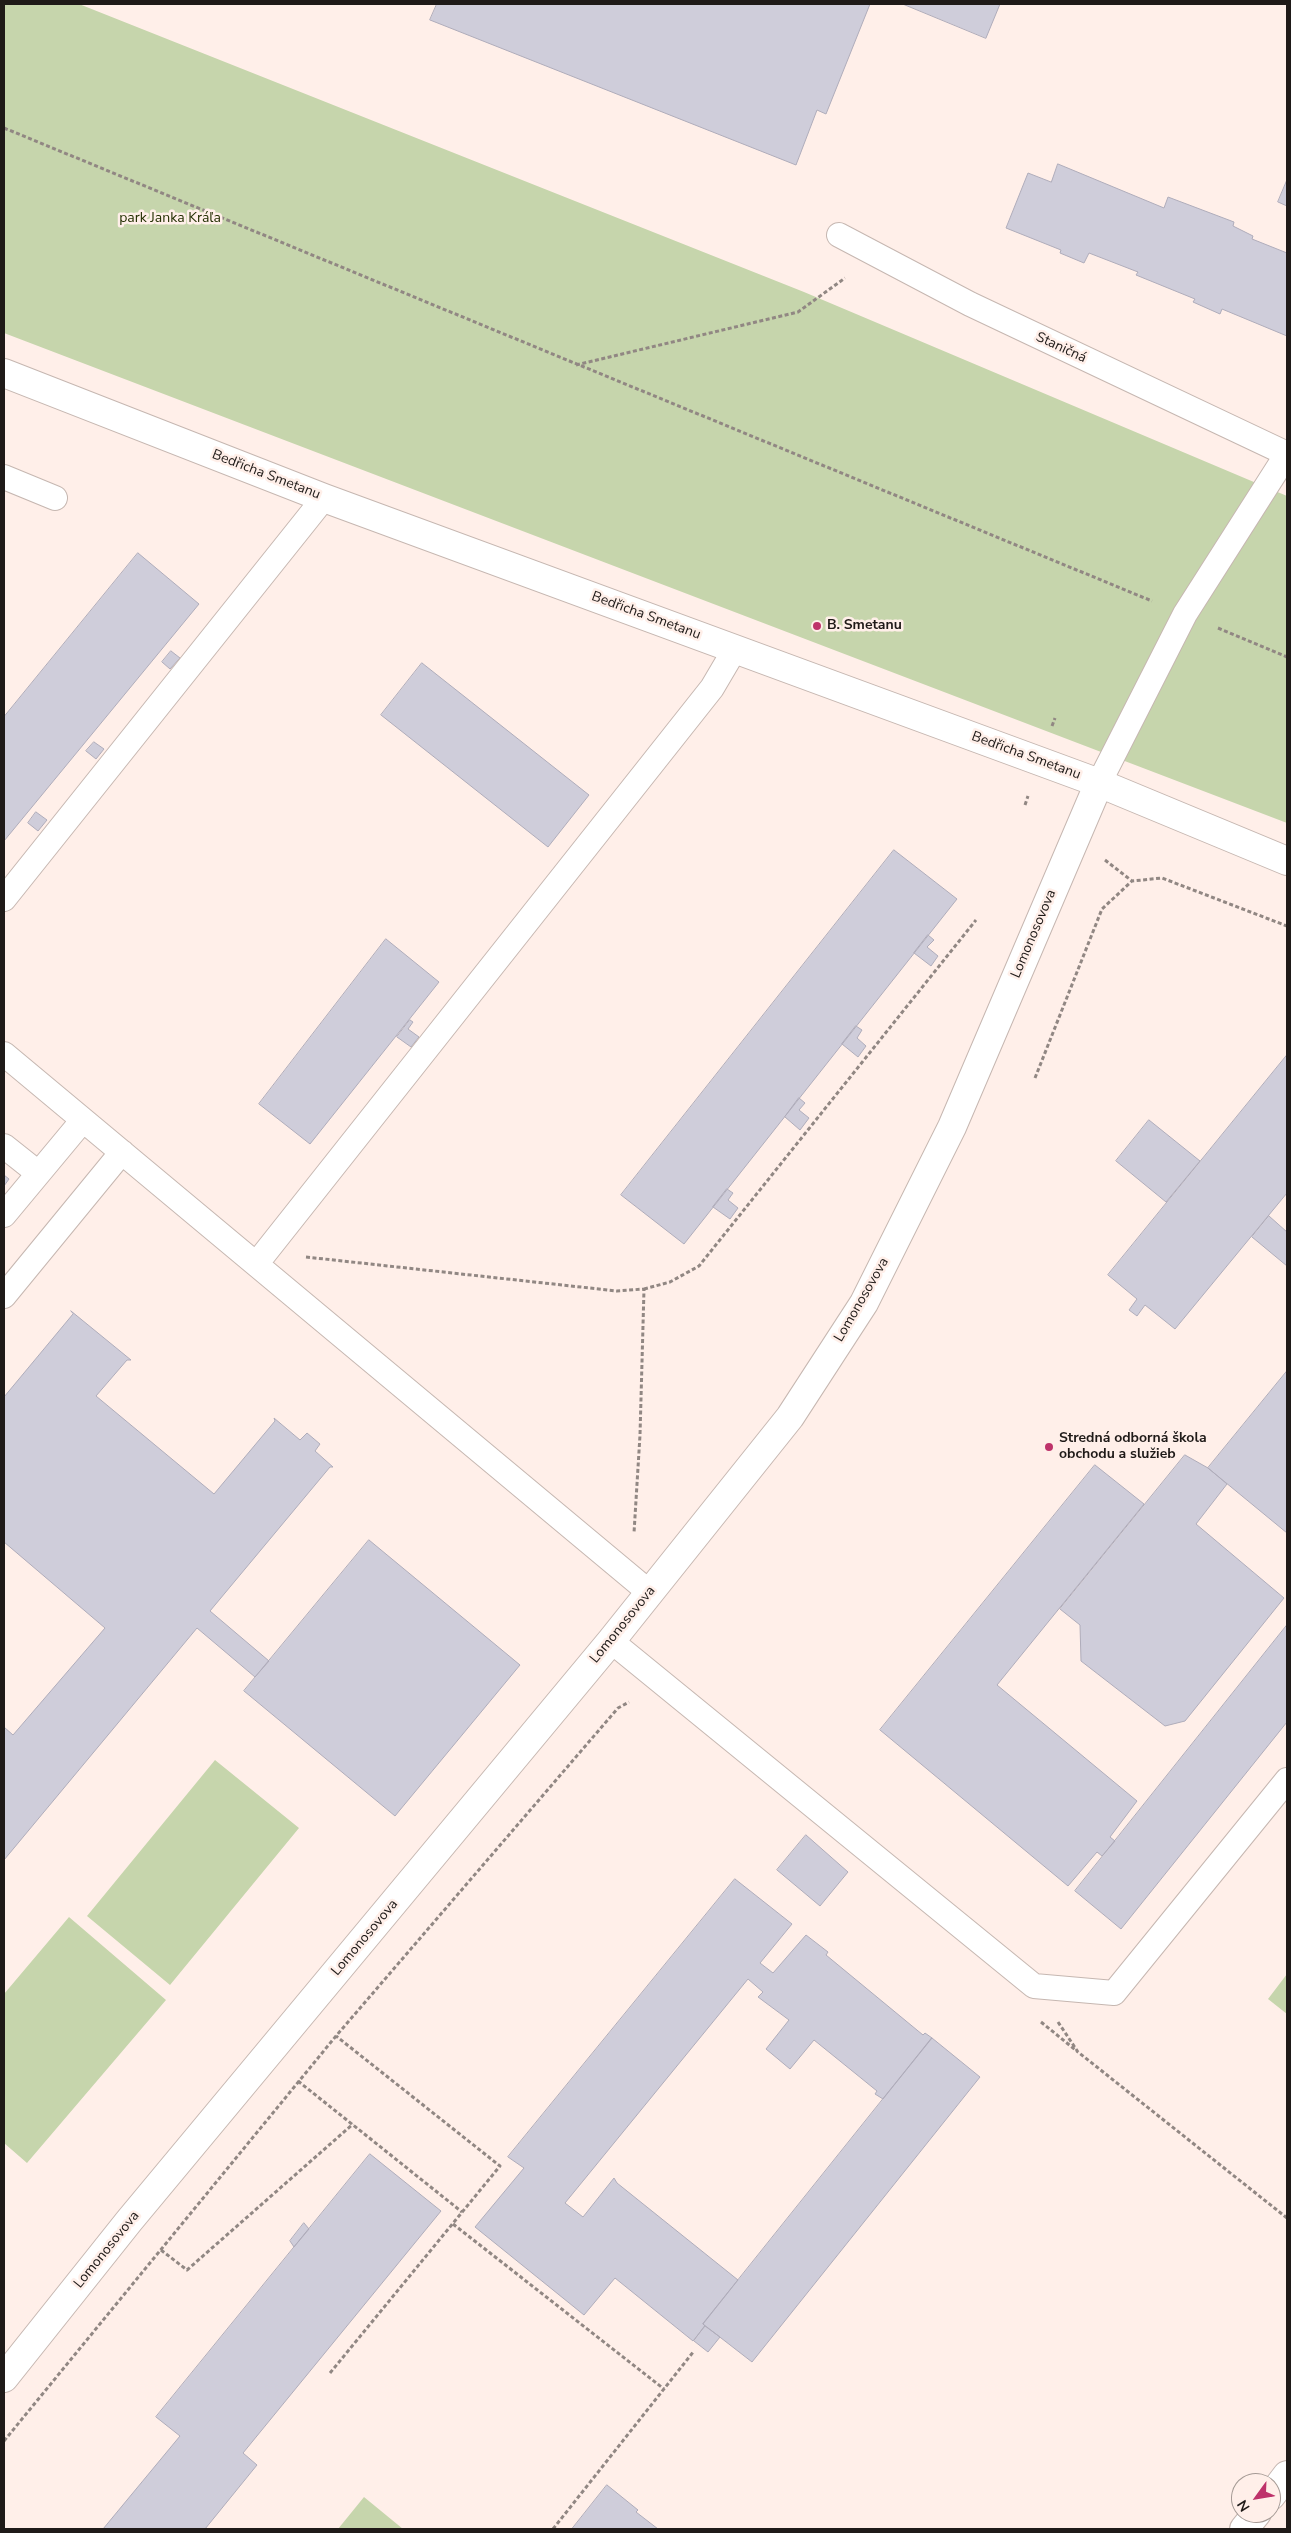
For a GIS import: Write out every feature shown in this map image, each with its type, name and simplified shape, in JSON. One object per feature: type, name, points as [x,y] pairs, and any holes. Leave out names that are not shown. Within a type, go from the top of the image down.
[{"type":"street","name":"Bedřicha Smetanu","points":[[4,374],[324,498],[1100,783],[1287,861]]},
{"type":"street","name":"Lomonosovova","points":[[4,2378],[136,2214],[611,1642],[640,1584],[717,1511],[790,1417],[864,1303],[952,1127],[1100,783]]},
{"type":"lane","name":"Staničná","points":[[846,239],[970,304],[1287,454]]},
{"type":"lane","points":[[1100,783],[1185,614],[1287,454]]},
{"type":"lane","points":[[4,478],[55,498]]},
{"type":"lane","points":[[4,899],[324,498]]},
{"type":"lane","points":[[262,1258],[706,696],[735,649]]},
{"type":"lane","points":[[4,1054],[122,1152],[262,1258],[640,1584]]},
{"type":"lane","points":[[4,1215],[83,1120]]},
{"type":"lane","points":[[4,1146],[38,1173]]},
{"type":"lane","points":[[4,1296],[122,1152]]},
{"type":"lane","points":[[611,1642],[1034,1986],[1114,1993],[1287,1780]]},
{"type":"path","points":[[4,128],[1287,656]]},
{"type":"path","points":[[576,365],[798,312],[845,278],[846,239]]},
{"type":"path","points":[[1034,1078],[1102,909],[1132,882],[1162,878],[1287,926]]},
{"type":"path","points":[[262,1258],[617,1291],[644,1289],[670,1282],[699,1266],[976,920]]},
{"type":"path","points":[[640,1584],[640,1435],[644,1289]]},
{"type":"path","points":[[4,2442],[336,2036],[618,1708],[627,1702],[636,1702]]},
{"type":"path","points":[[1034,1986],[1078,2052]]},
{"type":"path","points":[[1040,2021],[1287,2218]]},
{"type":"path","points":[[330,2373],[500,2166],[336,2036]]},
{"type":"path","points":[[298,2081],[462,2212]]},
{"type":"path","points":[[161,2250],[186,2270],[353,2124]]},
{"type":"path","points":[[453,2224],[664,2389]]},
{"type":"path","points":[[553,2529],[694,2351]]},
{"type":"green space","name":"park Janka Kráľa","points":[[4,4],[79,4],[804,292],[1287,496],[1287,823],[4,333]]},
{"type":"green space","points":[[215,1760],[299,1828],[170,1985],[87,1916]]},
{"type":"green space","points":[[69,1917],[166,2000],[27,2163],[4,2143],[4,1994]]},
{"type":"green space","points":[[1287,1974],[1287,2014],[1268,1999]]},
{"type":"green space","points":[[364,2497],[403,2529],[338,2529]]},
{"type":"building","points":[[437,4],[870,4],[826,114],[817,110],[796,165],[430,20]]},
{"type":"building","points":[[903,4],[1000,4],[986,38]]},
{"type":"building","points":[[1058,164],[1164,208],[1168,197],[1234,222],[1233,226],[1253,236],[1252,239],[1287,253],[1287,336],[1222,309],[1220,314],[1193,302],[1195,299],[1136,275],[1138,272],[1089,253],[1084,263],[1060,253],[1061,250],[1006,228],[1028,173],[1051,182]]},
{"type":"building","points":[[1287,180],[1287,206],[1278,202]]},
{"type":"building","points":[[138,553],[199,604],[4,841],[4,717]]},
{"type":"building","points":[[171,651],[180,658],[170,669],[162,662]]},
{"type":"building","points":[[422,663],[589,795],[548,847],[381,715]]},
{"type":"building","points":[[94,742],[104,749],[96,759],[86,751]]},
{"type":"building","points":[[36,812],[47,820],[38,831],[28,823]]},
{"type":"building","points":[[894,850],[957,899],[684,1244],[621,1195]]},
{"type":"building","points":[[928,935],[934,940],[927,947],[938,956],[931,966],[914,953]]},
{"type":"building","points":[[386,939],[439,982],[310,1144],[259,1104]]},
{"type":"building","points":[[410,1020],[413,1022],[408,1029],[419,1037],[411,1047],[397,1037]]},
{"type":"building","points":[[856,1026],[862,1030],[857,1038],[866,1046],[858,1057],[842,1044]]},
{"type":"building","points":[[1287,1055],[1287,1193],[1175,1329],[1145,1305],[1137,1316],[1129,1310],[1137,1299],[1108,1275]]},
{"type":"building","points":[[799,1098],[805,1103],[799,1110],[809,1118],[800,1130],[785,1117]]},
{"type":"building","points":[[1149,1120],[1200,1161],[1166,1202],[1116,1161]]},
{"type":"building","points":[[4,1175],[9,1179],[4,1186]]},
{"type":"building","points":[[727,1189],[733,1193],[728,1200],[738,1208],[730,1219],[713,1207]]},
{"type":"building","points":[[1269,1216],[1287,1232],[1287,1266],[1252,1237]]},
{"type":"building","points":[[71,1311],[131,1360],[127,1360],[96,1396],[214,1494],[275,1421],[274,1418],[300,1440],[307,1433],[320,1444],[315,1451],[333,1467],[330,1467],[210,1611],[269,1661],[255,1677],[197,1628],[4,1860],[4,1727],[13,1735],[105,1628],[4,1542],[4,1397],[73,1314]]},
{"type":"building","points":[[1287,1371],[1287,1533],[1208,1468]]},
{"type":"building","points":[[1185,1455],[1208,1468],[1227,1484],[1196,1524],[1284,1598],[1185,1721],[1165,1726],[1081,1661],[1080,1625],[1060,1609]]},
{"type":"building","points":[[1095,1465],[1144,1504],[997,1685],[1137,1801],[1110,1837],[1115,1841],[1102,1856],[1097,1852],[1068,1886],[880,1730]]},
{"type":"building","points":[[369,1540],[520,1665],[395,1816],[244,1691]]},
{"type":"building","points":[[1287,1625],[1287,1722],[1121,1929],[1075,1891]]},
{"type":"building","points":[[806,1835],[848,1872],[820,1906],[777,1870]]},
{"type":"building","points":[[735,1879],[792,1924],[760,1963],[773,1973],[806,1935],[828,1952],[826,1955],[923,2035],[925,2033],[932,2038],[883,2099],[875,2094],[877,2091],[814,2040],[790,2069],[766,2049],[789,2020],[758,1997],[763,1992],[748,1979],[565,2203],[583,2217],[614,2178],[617,2183],[738,2280],[703,2324],[705,2326],[693,2341],[615,2278],[584,2315],[475,2227],[524,2168],[508,2157]]},
{"type":"building","points":[[932,2038],[980,2077],[752,2362],[703,2324]]},
{"type":"building","points":[[370,2154],[441,2211],[243,2453],[257,2465],[205,2529],[103,2529],[180,2436],[156,2417]]},
{"type":"building","points":[[304,2223],[309,2229],[294,2247],[290,2241]]},
{"type":"building","points":[[705,2326],[720,2337],[708,2352],[694,2341]]},
{"type":"building","points":[[607,2485],[638,2510],[636,2512],[658,2529],[572,2529]]},
{"type":"place","name":"B. Smetanu","points":[[817,626]]},
{"type":"place","name":"Stredná odborná škola obchodu a služieb","points":[[1049,1447]]}]
